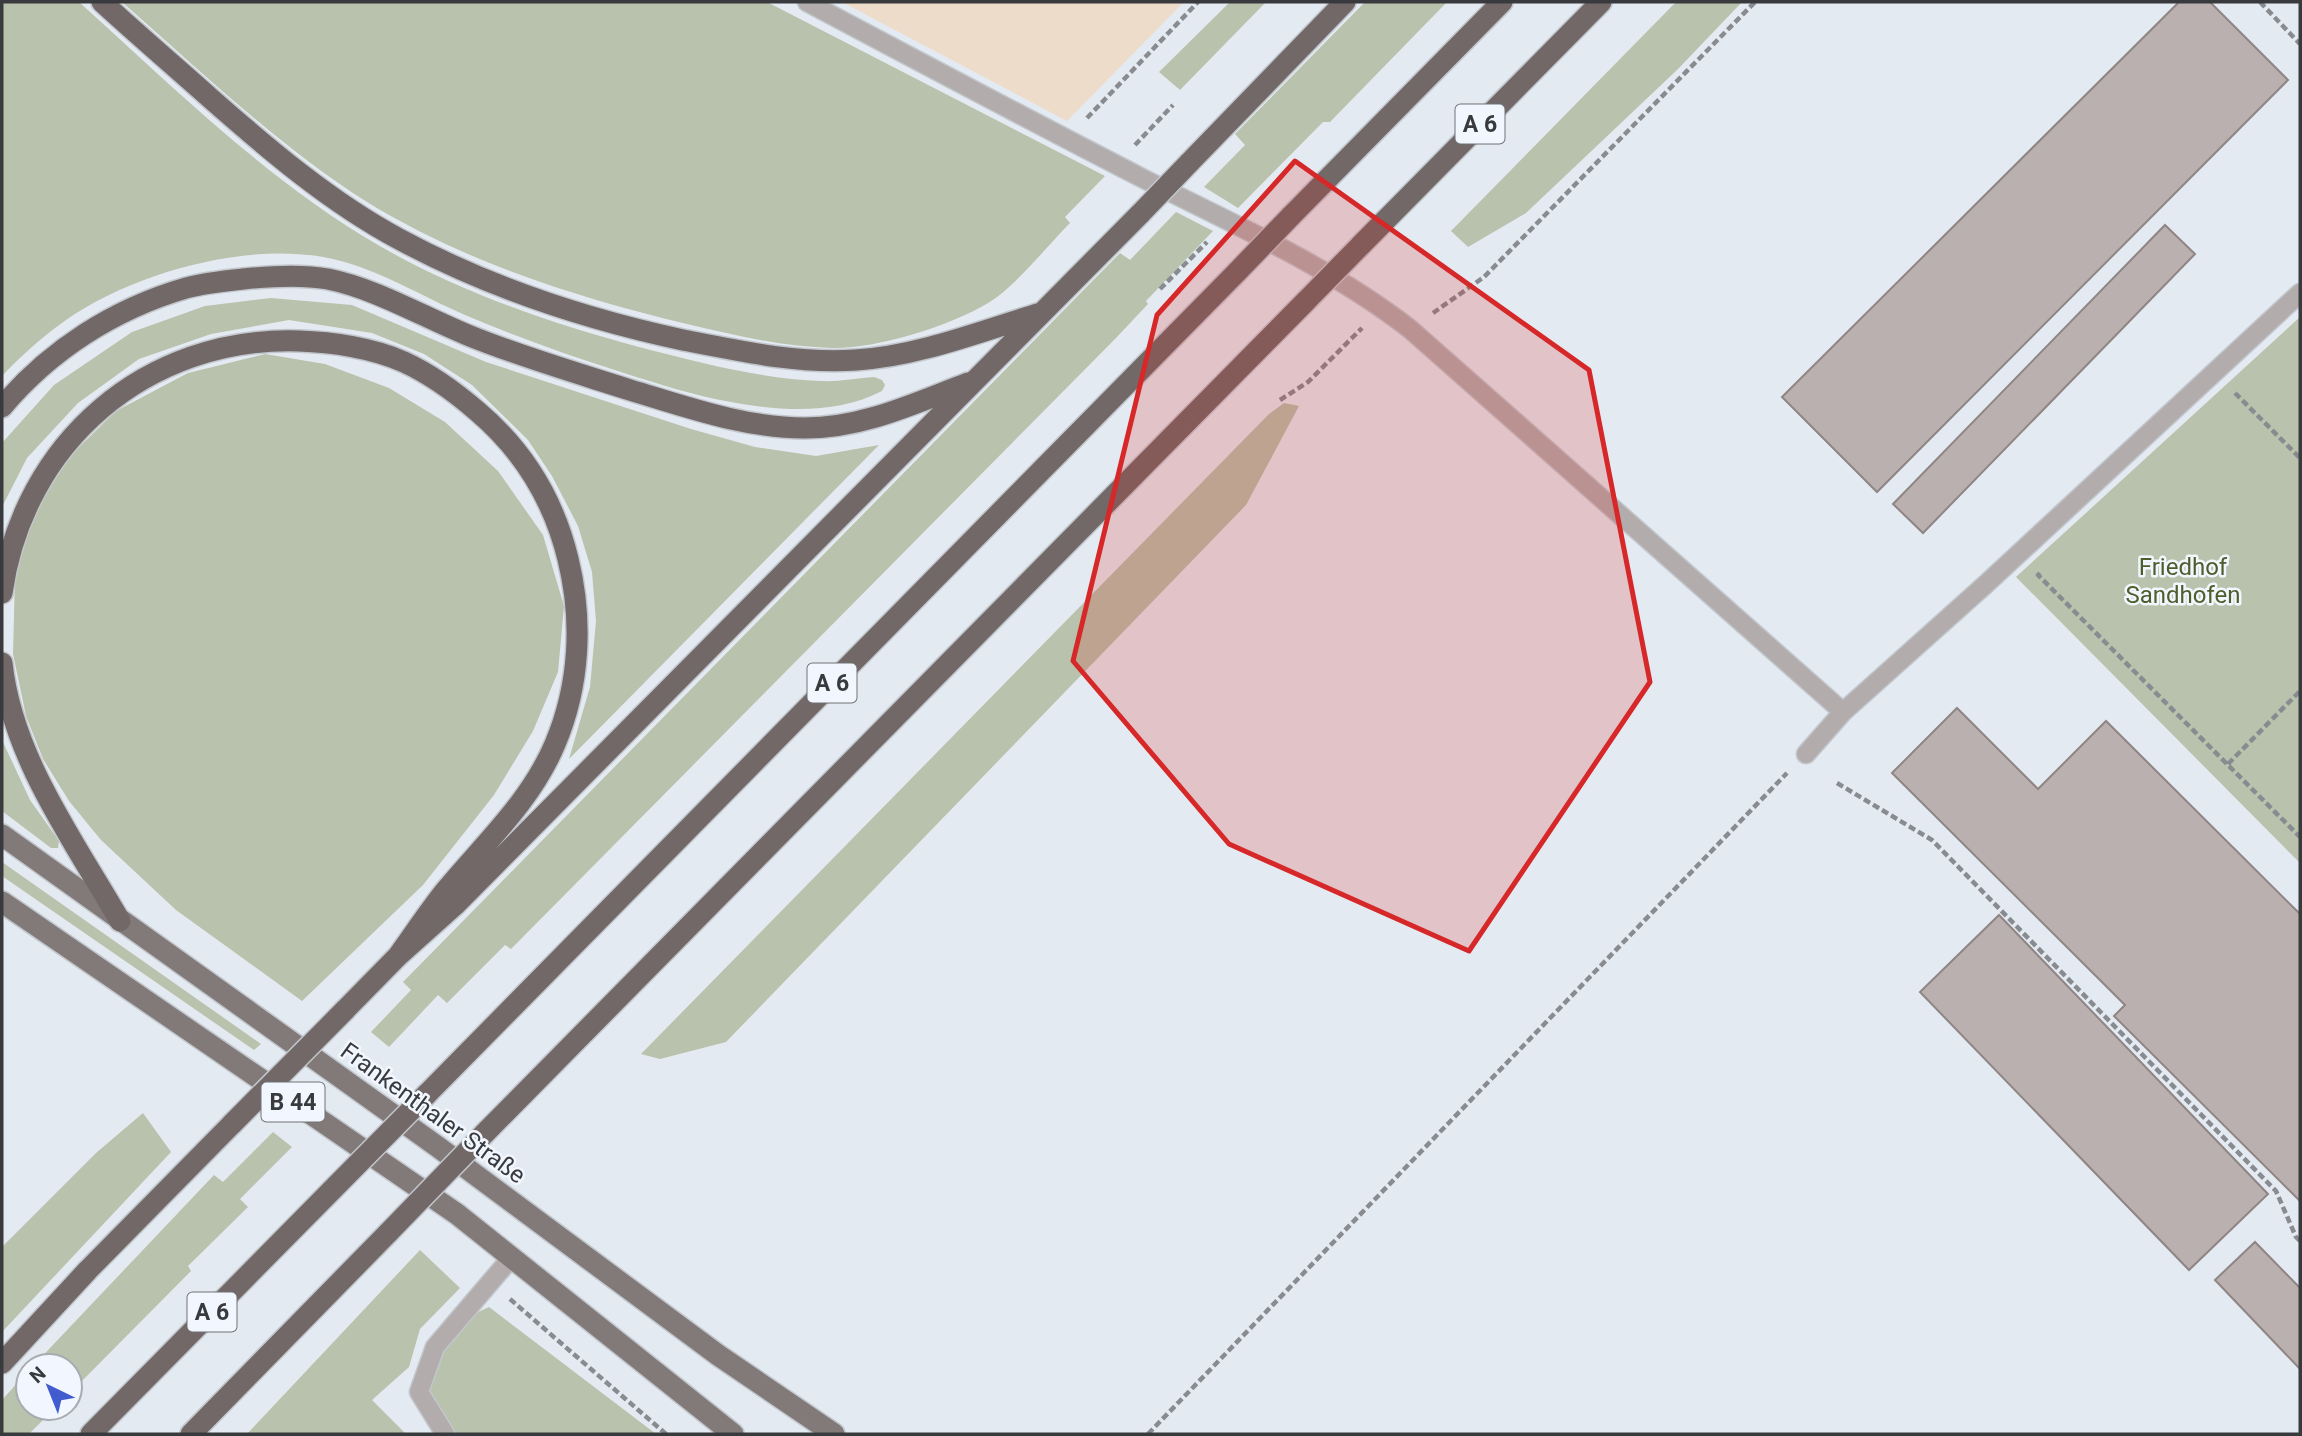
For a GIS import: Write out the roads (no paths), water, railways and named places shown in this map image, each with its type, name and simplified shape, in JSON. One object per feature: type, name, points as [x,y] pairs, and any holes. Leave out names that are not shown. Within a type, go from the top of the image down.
[{"type":"highway","points":[[102,2],[241,125],[318,188],[398,239],[475,276],[561,307],[645,332],[735,351],[802,359],[856,360],[909,352],[1043,312]]},
{"type":"highway","points":[[2,1363],[88,1270],[232,1124],[398,956],[454,905],[976,380],[1345,2]]},
{"type":"highway","name":"A 6","points":[[91,1434],[1502,2]]},
{"type":"highway","name":"A 6","points":[[191,1434],[484,1133],[1601,2]]},
{"type":"highway","points":[[2,407],[58,352],[128,309],[188,287],[266,276],[327,279],[363,289],[471,336],[554,366],[708,414],[760,424],[805,428],[848,425],[892,412],[976,380]]},
{"type":"highway","points":[[2,593],[16,534],[31,496],[80,426],[110,400],[135,384],[159,370],[198,354],[238,344],[280,341],[321,342],[363,350],[402,361],[465,401],[491,423],[517,451],[533,475],[550,505],[565,545],[577,613],[578,636],[573,683],[555,745],[526,799],[444,893],[398,956]]},
{"type":"highway","points":[[2,663],[11,710],[22,742],[45,791],[120,921]]},
{"type":"main road","name":"Frankenthaler Straße","points":[[2,835],[438,1147],[718,1355],[834,1434]]},
{"type":"main road","name":"B 44","points":[[2,902],[457,1214],[733,1434]]},
{"type":"lane","points":[[807,2],[1298,257],[1383,308],[1843,712]]},
{"type":"lane","points":[[1806,754],[1843,712],[1986,584],[2300,293]]},
{"type":"lane","points":[[445,1434],[419,1392],[435,1348],[511,1258]]},
{"type":"park label","name":"Friedhof Sandhofen","points":[[2183,581]]}]
